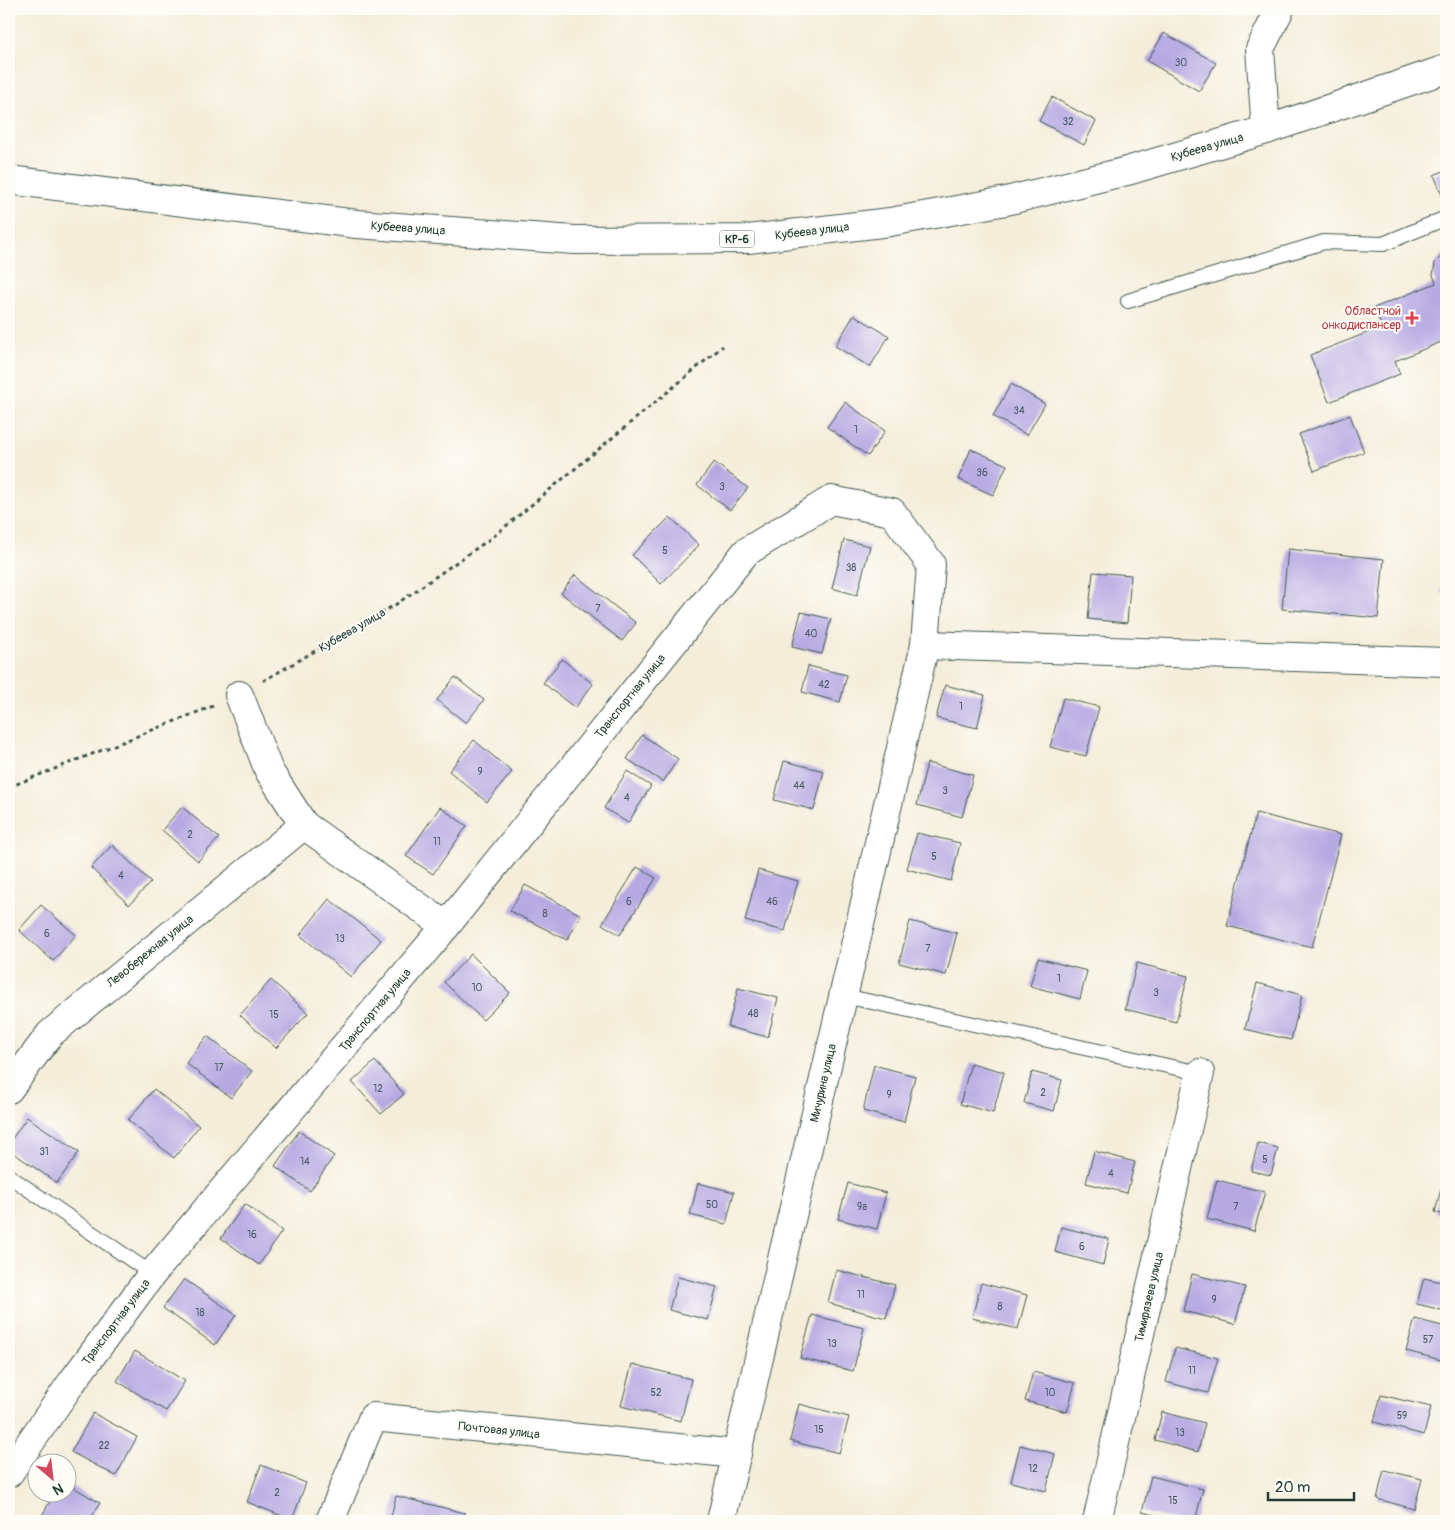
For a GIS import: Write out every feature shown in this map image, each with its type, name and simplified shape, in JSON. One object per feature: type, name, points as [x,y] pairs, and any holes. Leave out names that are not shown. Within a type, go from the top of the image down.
[{"type":"main road","points":[[1266,130],[1260,49],[1280,9]]},
{"type":"main road","name":"Кубеева улица","points":[[9,180],[357,224],[574,240],[748,239],[890,222],[1006,201],[1127,171],[1266,130],[1446,69]]},
{"type":"main road","name":"Транспортная улица","points":[[9,1473],[72,1382],[152,1274],[446,926],[746,552],[831,500],[892,512],[932,564],[925,645]]},
{"type":"main road","points":[[925,645],[1446,662]]},
{"type":"main road","name":"Мичурина улица","points":[[722,1521],[925,645]]},
{"type":"main road","points":[[239,695],[269,771],[304,825],[446,926]]},
{"type":"main road","name":"Левобережная улица","points":[[9,1089],[50,1034],[304,825]]},
{"type":"main road","name":"Тимирязева улица","points":[[1097,1521],[1200,1073]]},
{"type":"main road","name":"Почтовая улица","points":[[330,1521],[373,1417],[737,1454]]},
{"type":"lane","points":[[1128,301],[1324,242],[1383,244],[1446,218]]},
{"type":"lane","points":[[844,996],[1200,1073]]},
{"type":"lane","points":[[9,1176],[152,1274]]},
{"type":"path","name":"Кубеева улица","points":[[9,787],[239,695],[396,605],[494,536],[723,346]]},
{"type":"building","points":[[1164,33],[1216,63],[1199,91],[1147,61]]},
{"type":"building","points":[[1052,97],[1096,121],[1084,145],[1039,121]]},
{"type":"building","points":[[1446,170],[1446,205],[1434,175]]},
{"type":"building","points":[[1446,251],[1446,340],[1395,361],[1400,374],[1329,402],[1310,355],[1382,327],[1374,308],[1436,283],[1433,275],[1435,263]]},
{"type":"building","points":[[854,315],[889,336],[870,367],[835,346]]},
{"type":"building","points":[[1011,384],[1045,404],[1027,435],[993,416]]},
{"type":"building","points":[[845,402],[885,431],[868,456],[827,427]]},
{"type":"building","points":[[1350,415],[1364,452],[1314,471],[1299,434]]},
{"type":"building","points":[[971,449],[1007,465],[993,495],[958,479]]},
{"type":"building","points":[[714,462],[748,488],[730,510],[697,485]]},
{"type":"building","points":[[670,517],[699,545],[661,584],[632,555]]},
{"type":"building","points":[[844,540],[870,546],[857,595],[832,588]]},
{"type":"building","points":[[1288,549],[1384,559],[1378,618],[1282,609]]},
{"type":"building","points":[[1444,571],[1446,571],[1446,594],[1441,593]]},
{"type":"building","points":[[1093,572],[1131,575],[1127,623],[1088,619]]},
{"type":"building","points":[[575,575],[636,623],[622,641],[561,593]]},
{"type":"building","points":[[801,612],[831,619],[822,654],[792,647]]},
{"type":"building","points":[[562,659],[593,684],[575,708],[543,683]]},
{"type":"building","points":[[808,666],[847,675],[840,702],[802,692]]},
{"type":"building","points":[[455,677],[484,700],[466,723],[437,700]]},
{"type":"building","points":[[945,685],[985,695],[977,728],[936,718]]},
{"type":"building","points":[[1063,698],[1099,707],[1086,756],[1050,747]]},
{"type":"building","points":[[642,735],[678,759],[663,782],[627,759]]},
{"type":"building","points":[[474,740],[512,772],[487,802],[449,771]]},
{"type":"building","points":[[784,761],[824,771],[814,810],[774,800]]},
{"type":"building","points":[[927,763],[973,775],[962,817],[917,805]]},
{"type":"building","points":[[627,771],[651,786],[628,823],[604,808]]},
{"type":"building","points":[[182,807],[219,838],[198,861],[162,830]]},
{"type":"building","points":[[440,807],[467,826],[433,874],[406,856]]},
{"type":"building","points":[[1256,813],[1341,835],[1312,947],[1227,926]]},
{"type":"building","points":[[917,833],[960,843],[951,881],[907,869]]},
{"type":"building","points":[[112,845],[151,882],[129,905],[91,868]]},
{"type":"building","points":[[637,867],[656,878],[620,935],[602,924]]},
{"type":"building","points":[[758,870],[798,881],[785,931],[745,921]]},
{"type":"building","points":[[525,885],[581,915],[567,940],[510,911]]},
{"type":"building","points":[[329,899],[381,940],[351,977],[300,935]]},
{"type":"building","points":[[41,905],[76,935],[53,961],[19,930]]},
{"type":"building","points":[[910,921],[957,933],[946,975],[899,963]]},
{"type":"building","points":[[471,954],[510,993],[483,1020],[444,982]]},
{"type":"building","points":[[1038,958],[1087,971],[1080,999],[1030,986]]},
{"type":"building","points":[[1137,963],[1188,976],[1176,1022],[1125,1009]]},
{"type":"building","points":[[271,980],[308,1013],[276,1048],[240,1015]]},
{"type":"building","points":[[1257,983],[1302,995],[1291,1040],[1245,1029]]},
{"type":"building","points":[[738,988],[778,998],[768,1037],[728,1027]]},
{"type":"building","points":[[207,1036],[252,1071],[231,1098],[186,1063]]},
{"type":"building","points":[[375,1061],[404,1094],[381,1114],[352,1082]]},
{"type":"building","points":[[971,1063],[1004,1072],[993,1113],[960,1104]]},
{"type":"building","points":[[874,1065],[915,1076],[904,1122],[863,1111]]},
{"type":"building","points":[[1032,1072],[1062,1080],[1054,1111],[1024,1103]]},
{"type":"building","points":[[154,1089],[199,1126],[174,1158],[128,1120]]},
{"type":"building","points":[[27,1117],[79,1152],[57,1183],[9,1150],[9,1143]]},
{"type":"building","points":[[299,1131],[334,1156],[310,1191],[275,1166]]},
{"type":"building","points":[[1258,1143],[1278,1148],[1271,1175],[1251,1171]]},
{"type":"building","points":[[1094,1151],[1135,1162],[1127,1193],[1086,1183]]},
{"type":"building","points":[[1446,1170],[1446,1215],[1435,1212]]},
{"type":"building","points":[[1217,1180],[1265,1192],[1254,1231],[1207,1219]]},
{"type":"building","points":[[698,1183],[734,1192],[726,1224],[690,1215]]},
{"type":"building","points":[[848,1183],[886,1193],[877,1229],[838,1219]]},
{"type":"building","points":[[245,1204],[282,1231],[259,1265],[221,1238]]},
{"type":"building","points":[[1061,1227],[1109,1239],[1103,1265],[1055,1252]]},
{"type":"building","points":[[836,1270],[895,1285],[886,1318],[828,1303]]},
{"type":"building","points":[[1192,1274],[1245,1287],[1235,1324],[1183,1311]]},
{"type":"building","points":[[678,1277],[717,1287],[708,1320],[669,1310]]},
{"type":"building","points":[[1424,1278],[1446,1283],[1446,1311],[1417,1304]]},
{"type":"building","points":[[184,1279],[236,1315],[215,1345],[163,1308]]},
{"type":"building","points":[[981,1283],[1027,1295],[1018,1329],[972,1318]]},
{"type":"building","points":[[812,1315],[864,1328],[853,1371],[800,1358]]},
{"type":"building","points":[[1415,1319],[1446,1327],[1445,1361],[1406,1351]]},
{"type":"building","points":[[1175,1348],[1218,1358],[1208,1393],[1166,1382]]},
{"type":"building","points":[[135,1351],[185,1381],[166,1411],[117,1381]]},
{"type":"building","points":[[632,1364],[691,1379],[681,1421],[621,1406]]},
{"type":"building","points":[[1033,1372],[1075,1383],[1067,1412],[1025,1401]]},
{"type":"building","points":[[1381,1395],[1431,1407],[1424,1435],[1374,1422]]},
{"type":"building","points":[[799,1404],[849,1417],[839,1453],[790,1441]]},
{"type":"building","points":[[1162,1412],[1205,1423],[1198,1452],[1155,1440]]},
{"type":"building","points":[[93,1413],[137,1437],[116,1476],[78,1456],[78,1452],[71,1452]]},
{"type":"building","points":[[1020,1445],[1055,1454],[1046,1491],[1011,1482]]},
{"type":"building","points":[[261,1465],[306,1483],[292,1520],[247,1502]]},
{"type":"building","points":[[1384,1470],[1422,1479],[1414,1509],[1377,1499]]},
{"type":"building","points":[[1151,1476],[1203,1489],[1195,1521],[1179,1521],[1142,1512]]},
{"type":"building","points":[[78,1490],[100,1503],[89,1521],[39,1521],[49,1502],[78,1502]]},
{"type":"building","points":[[396,1496],[465,1513],[462,1521],[390,1521]]},
{"type":"place","name":"Областной онкодиспансер","points":[[1412,318]]}]
